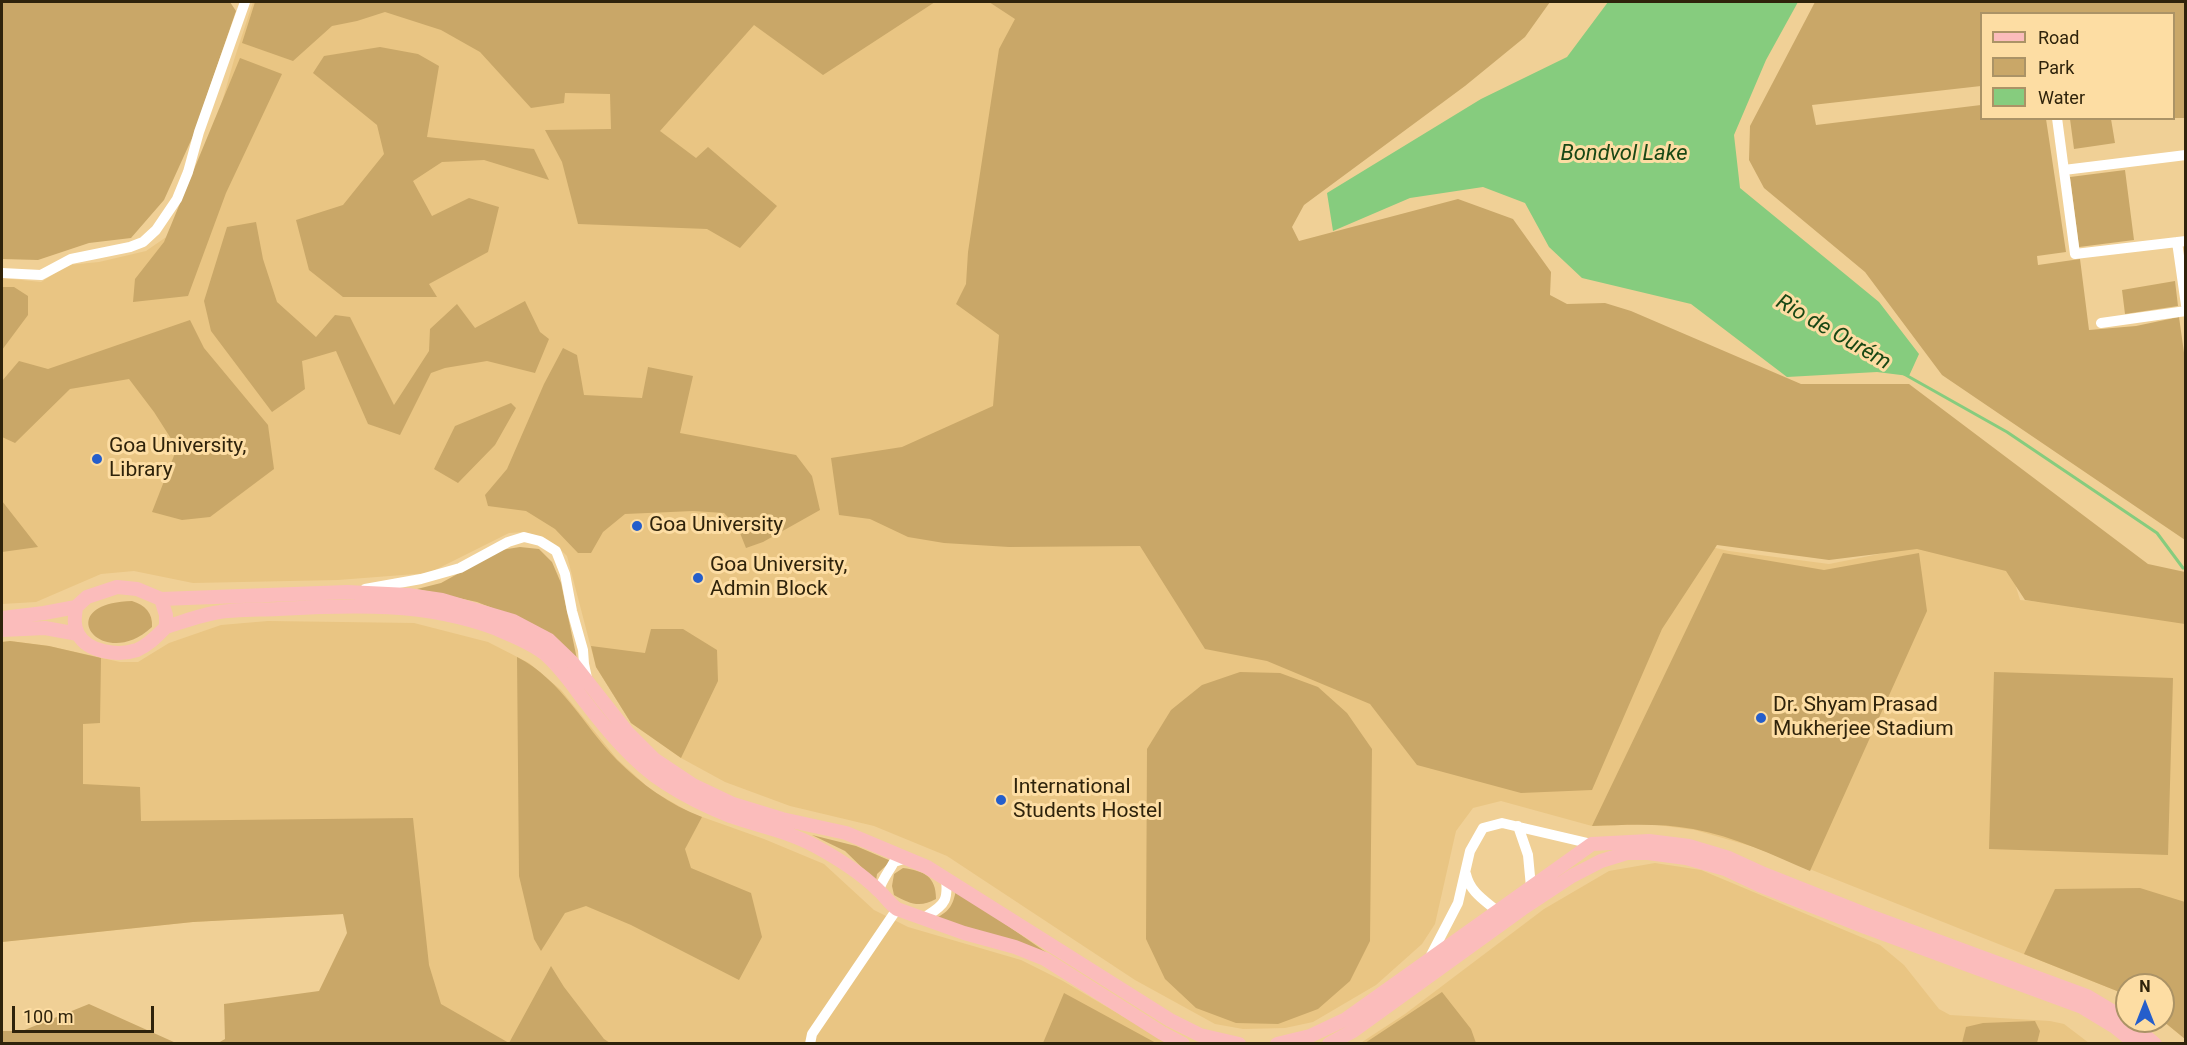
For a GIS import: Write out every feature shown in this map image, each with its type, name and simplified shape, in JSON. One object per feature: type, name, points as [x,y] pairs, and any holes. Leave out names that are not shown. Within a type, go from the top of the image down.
[{"type":"main road","points":[[2,618],[76,607],[87,597],[117,587],[137,589],[161,599],[347,592],[408,595],[442,600],[513,621],[549,640],[589,682],[628,733],[654,759],[693,785],[733,804],[782,819],[846,833],[907,858],[946,878],[1059,952],[1170,1020],[1200,1035],[1239,1044]]},
{"type":"main road","points":[[161,599],[166,615],[166,627]]},
{"type":"main road","points":[[76,607],[74,623],[78,634],[85,644],[107,652],[136,650],[150,643],[166,627],[216,613],[340,605],[406,608],[476,621],[511,635],[543,653],[566,674],[582,698],[619,742],[646,769],[663,782],[729,816],[813,845],[843,863],[879,890],[897,909],[964,933],[1016,947],[1045,959],[1162,1033],[1184,1044]]},
{"type":"main road","points":[[2,630],[45,628],[78,634]]},
{"type":"main road","points":[[1329,1044],[1353,1031],[1497,911],[1592,844],[1649,841],[1689,846],[1729,858],[1773,884]]},
{"type":"main road","points":[[1277,1044],[1310,1036],[1346,1018],[1572,876],[1601,861],[1628,853],[1686,858],[1773,884],[2002,972],[2082,1007],[2115,1027],[2136,1044]]},
{"type":"main road","points":[[911,915],[928,915]]},
{"type":"main road","points":[[2002,972],[2087,996],[2115,1014]]},
{"type":"main road","points":[[2142,1033],[2155,1044]]},
{"type":"street","points":[[2,273],[41,275],[71,258],[130,247],[143,242],[156,230],[177,199],[188,172],[199,132],[245,2]]},
{"type":"street","points":[[2057,120],[2075,254],[2181,241],[2186,305]]},
{"type":"street","points":[[2064,170],[2186,155]]},
{"type":"street","points":[[2101,323],[2186,311]]},
{"type":"street","points":[[347,592],[421,579],[460,568],[508,542],[524,537],[540,541],[556,551],[565,574],[589,682]]},
{"type":"street","points":[[1434,962],[1458,903],[1470,851],[1483,828],[1502,823],[1592,844]]},
{"type":"street","points":[[1518,826],[1528,855],[1531,887]]},
{"type":"street","points":[[879,890],[884,876],[894,862],[907,858]]},
{"type":"street","points":[[1466,872],[1473,892],[1497,911]]},
{"type":"street","points":[[928,915],[944,903],[947,893],[946,878]]},
{"type":"street","points":[[810,1044],[812,1034],[897,909]]},
{"type":"shaded area","name":"Goa University","points":[[253,2],[1190,2],[1082,107],[1568,515],[1729,551],[1829,564],[1919,546],[2010,567],[2020,600],[2117,609],[2185,622],[2185,1039],[2175,1031],[2175,973],[2115,973],[2115,990],[1754,847],[1695,830],[1650,824],[1592,826],[1501,801],[1473,808],[1456,831],[1435,924],[1422,944],[1376,985],[1313,1022],[1285,1028],[1243,1029],[1215,1024],[1135,980],[947,856],[874,826],[790,806],[725,782],[681,758],[631,723],[596,667],[567,556],[545,538],[524,532],[509,533],[429,573],[338,580],[193,583],[134,571],[101,574],[36,602],[2,604],[2,278],[41,282],[68,265],[99,262],[146,251],[172,233],[204,165]]},
{"type":"shaded area","points":[[268,621],[414,623],[488,642],[529,663],[561,690],[617,759],[651,790],[691,813],[764,839],[824,864],[874,910],[908,927],[1021,960],[1063,981],[1168,1043],[453,1043],[343,914],[193,922],[2,942],[2,642],[49,646],[120,662],[138,662],[169,643],[221,625]]},
{"type":"shaded area","points":[[1655,863],[1701,870],[1880,945],[1904,965],[1939,1009],[1950,1015],[2050,1021],[2064,1024],[2089,1043],[1359,1044],[1405,1014],[1544,909],[1609,871]]},
{"type":"green space","points":[[2,2],[230,2],[236,11],[193,136],[164,200],[131,238],[89,243],[38,260],[2,259]]},
{"type":"green space","points":[[255,2],[935,2],[823,75],[754,25],[660,131],[696,158],[708,147],[777,206],[740,248],[707,229],[578,224],[562,162],[545,130],[611,129],[610,94],[565,93],[564,103],[531,108],[480,52],[441,30],[385,12],[332,26],[293,61],[242,43]]},
{"type":"green space","points":[[989,2],[1550,2],[1525,37],[1465,86],[1304,205],[1292,227],[1299,241],[1458,199],[1513,219],[1551,272],[1550,295],[1567,304],[1605,303],[1631,311],[1801,384],[1909,384],[2148,564],[2185,572],[2185,624],[2025,600],[2006,571],[1917,549],[1829,560],[1717,545],[1662,629],[1592,790],[1521,793],[1417,765],[1370,704],[1267,661],[1205,649],[1140,546],[1009,547],[944,543],[908,537],[870,519],[839,515],[831,458],[902,447],[993,406],[999,335],[956,304],[966,284],[968,252],[999,49],[1015,19]]},
{"type":"green space","points":[[1815,2],[2185,2],[2185,118],[2175,118],[2175,12],[1980,12],[1980,86],[1812,105],[1816,125],[1980,105],[1980,120],[2046,120],[2066,252],[2037,256],[2038,265],[2080,259],[2089,330],[2136,326],[2179,317],[2186,367],[2185,540],[1942,375],[1865,272],[1764,188],[1749,160],[1750,126]]},
{"type":"green space","points":[[380,47],[418,54],[439,66],[427,137],[534,149],[549,180],[484,160],[442,162],[413,181],[432,216],[469,198],[499,207],[488,252],[429,284],[437,297],[343,297],[309,270],[296,220],[343,205],[384,154],[377,125],[313,73],[324,56]]},
{"type":"green space","points":[[240,58],[282,74],[226,193],[188,296],[133,302],[135,279],[164,242]]},
{"type":"green space","points":[[2070,120],[2111,120],[2115,143],[2074,149]]},
{"type":"green space","points":[[2125,170],[2134,240],[2079,247],[2070,177]]},
{"type":"green space","points":[[256,222],[263,259],[277,302],[316,337],[335,315],[350,317],[394,405],[429,351],[430,329],[457,304],[475,328],[525,301],[540,332],[549,339],[535,373],[487,361],[445,368],[431,373],[400,435],[368,424],[336,351],[302,361],[305,389],[272,412],[211,331],[204,301],[227,227]]},
{"type":"green space","points":[[2175,281],[2178,306],[2125,314],[2122,290]]},
{"type":"green space","points":[[2,287],[14,287],[28,296],[28,315],[2,350]]},
{"type":"green space","points":[[190,320],[204,348],[268,425],[274,469],[210,517],[182,520],[152,512],[177,448],[129,379],[70,389],[15,443],[2,437],[2,381],[19,361],[48,369]]},
{"type":"green space","points":[[563,348],[577,355],[584,395],[642,398],[648,367],[693,376],[680,433],[796,455],[812,476],[820,510],[763,542],[746,548],[738,528],[724,513],[693,511],[625,514],[603,532],[591,553],[578,553],[555,529],[526,511],[488,506],[485,495],[507,469],[544,384]]},
{"type":"green space","points":[[511,403],[516,408],[495,445],[458,483],[434,469],[455,426]]},
{"type":"green space","points":[[2,501],[38,547],[2,552]]},
{"type":"green space","points":[[520,547],[539,549],[552,562],[561,583],[578,664],[533,624],[477,602],[417,589],[441,583],[501,550]]},
{"type":"green space","name":"Dr. Shyam Prasad Mukherjee Stadium","points":[[1723,553],[1824,570],[1919,553],[1927,611],[1810,871],[1738,841],[1708,832],[1655,825],[1592,826]]},
{"type":"green space","points":[[132,601],[147,610],[152,627],[133,639],[116,643],[101,640],[92,632],[88,622],[93,613],[107,605]]},
{"type":"green space","points":[[651,629],[683,629],[717,650],[718,681],[681,758],[631,723],[596,667],[591,646],[645,653]]},
{"type":"green space","points":[[2,642],[49,646],[101,658],[100,723],[83,724],[83,784],[140,787],[141,821],[413,818],[429,965],[441,1004],[509,1043],[218,1043],[225,1039],[224,1004],[319,991],[347,933],[343,914],[193,922],[2,942]]},
{"type":"green space","points":[[517,657],[547,678],[559,690],[617,760],[636,777],[667,800],[702,817],[685,849],[691,868],[751,893],[762,937],[739,980],[631,925],[586,906],[565,913],[541,951],[534,939],[519,876]]},
{"type":"green space","points":[[1240,672],[1280,673],[1318,687],[1347,713],[1372,749],[1370,941],[1350,981],[1318,1009],[1278,1024],[1236,1023],[1196,1008],[1165,979],[1146,939],[1147,749],[1171,710],[1202,685]]},
{"type":"green space","points":[[1994,672],[2173,678],[2168,855],[1989,849]]},
{"type":"green space","points":[[812,835],[856,846],[891,861],[877,874],[876,881],[845,851]]},
{"type":"green space","points":[[903,868],[927,876],[934,885],[936,899],[915,904],[894,895],[892,886],[894,874]]},
{"type":"green space","points":[[2140,888],[2185,902],[2185,1039],[2175,1031],[2175,973],[2115,973],[2115,990],[2024,954],[2055,889]]},
{"type":"green space","points":[[956,890],[1066,966],[936,918],[950,907]]},
{"type":"green space","points":[[551,966],[564,987],[604,1039],[610,1043],[509,1043]]},
{"type":"green space","points":[[1442,992],[1471,1029],[1476,1043],[1365,1043]]},
{"type":"green space","points":[[1064,993],[1156,1043],[1043,1043]]},
{"type":"green space","points":[[89,1004],[176,1043],[2,1043],[2,1031],[22,1031]]},
{"type":"green space","points":[[2035,1021],[2040,1031],[2037,1043],[1962,1043],[1966,1027],[1983,1023]]},
{"type":"water","name":"Bondvol Lake","points":[[1608,2],[1798,2],[1766,60],[1734,135],[1740,188],[1879,302],[1919,354],[1909,376],[1877,372],[1787,377],[1691,304],[1582,278],[1549,247],[1525,203],[1483,187],[1410,198],[1333,231],[1327,193],[1481,99],[1567,57]]},
{"type":"waterway","name":"Rio de Ourém","points":[[1904,374],[2007,432],[2157,533],[2183,568],[2186,568]]},
{"type":"place","name":"Goa University, Library","points":[[97,459]]},
{"type":"place","name":"Goa University","points":[[637,526]]},
{"type":"place","name":"Goa University, Admin Block","points":[[698,578]]},
{"type":"place","name":"Dr. Shyam Prasad Mukherjee Stadium","points":[[1761,718]]},
{"type":"place","name":"International Students Hostel","points":[[1001,800]]}]
